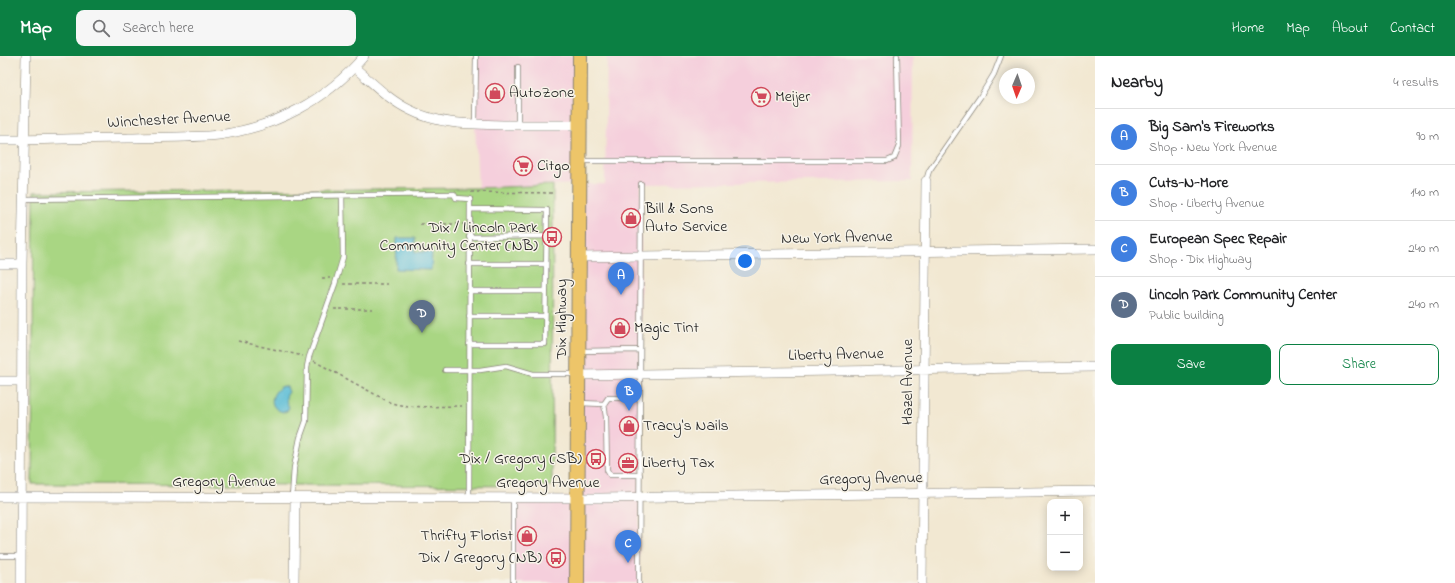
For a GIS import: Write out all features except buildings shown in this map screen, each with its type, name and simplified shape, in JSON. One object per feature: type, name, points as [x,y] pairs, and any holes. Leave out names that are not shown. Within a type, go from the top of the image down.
[{"type":"main road","name":"Dix Highway","points":[[577,583],[580,56]]},
{"type":"street","points":[[21,583],[23,140],[26,56]]},
{"type":"street","name":"Winchester Avenue","points":[[0,140],[195,136],[240,131],[273,122],[304,107],[329,91],[354,68],[364,56]]},
{"type":"street","points":[[354,68],[388,97],[412,111],[442,121],[475,124],[580,125]]},
{"type":"street","name":"Hazel Avenue","points":[[922,583],[924,251],[926,182]]},
{"type":"street","name":"New York Avenue","points":[[579,257],[1095,249]]},
{"type":"street","points":[[0,264],[22,264]]},
{"type":"street","name":"Liberty Avenue","points":[[578,374],[1095,367]]},
{"type":"street","points":[[0,381],[22,381]]},
{"type":"street","name":"Gregory Avenue","points":[[0,497],[640,498],[1095,491]]},
{"type":"street","points":[[294,498],[294,583]]},
{"type":"lane","points":[[475,124],[476,56]]},
{"type":"lane","points":[[580,161],[888,161],[894,158],[899,146],[897,56]]},
{"type":"lane","points":[[926,182],[929,171],[994,74],[1002,56]]},
{"type":"lane","points":[[518,68],[518,125]]},
{"type":"lane","points":[[639,583],[641,184]]},
{"type":"lane","points":[[23,199],[454,194],[456,198],[470,199],[469,497]]},
{"type":"lane","points":[[294,498],[294,468],[300,438],[306,421],[307,367],[343,257],[342,195]]},
{"type":"lane","points":[[469,344],[545,344],[547,236],[547,210],[470,209]]},
{"type":"lane","points":[[469,237],[547,236]]},
{"type":"lane","points":[[469,264],[546,264]]},
{"type":"lane","points":[[469,291],[546,291]]},
{"type":"lane","points":[[469,316],[545,316]]},
{"type":"lane","points":[[578,351],[640,350]]},
{"type":"lane","points":[[445,370],[480,370],[506,366],[533,374],[578,374]]},
{"type":"lane","points":[[640,398],[608,398],[604,404],[606,417],[606,470],[610,475],[640,475]]},
{"type":"lane","points":[[578,403],[604,404]]},
{"type":"lane","points":[[512,583],[513,497]]},
{"type":"lane","points":[[0,556],[21,556]]},
{"type":"path","points":[[420,224],[464,224]]},
{"type":"path","points":[[335,284],[387,284]]},
{"type":"path","points":[[326,309],[376,310]]},
{"type":"path","points":[[238,341],[309,358],[391,403],[401,406],[469,406]]},
{"type":"shaded area","points":[[476,56],[580,56],[580,184],[605,184],[607,56],[913,56],[912,181],[641,184],[639,583],[513,583],[513,497],[577,498],[579,184],[478,188],[475,124]]},
{"type":"green space","points":[[553,185],[552,486],[32,484],[34,192],[478,188]]},
{"type":"water","points":[[397,238],[415,238],[415,252],[432,252],[431,270],[396,269]]},
{"type":"water","points":[[283,386],[287,387],[289,392],[286,396],[286,400],[289,407],[287,411],[284,412],[275,408],[272,400],[275,392]]},
{"type":"place","name":"AutoZone","points":[[495,93]]},
{"type":"place","name":"Meijer","points":[[761,97]]},
{"type":"place","name":"Citgo","points":[[523,166]]},
{"type":"place","name":"Bill & Sons Auto Service","points":[[631,218]]},
{"type":"place","name":"Dix / Lincoln Park Community Center (NB)","points":[[552,237]]},
{"type":"place","name":"Big Sam's Fireworks","points":[[621,295]]},
{"type":"place","name":"Magic Tint","points":[[620,328]]},
{"type":"place","name":"Lincoln Park Community Center","points":[[422,333]]},
{"type":"place","name":"Cuts-N-More","points":[[629,411]]},
{"type":"place","name":"Tracy's Nails","points":[[629,426]]},
{"type":"place","name":"Dix / Gregory (SB)","points":[[596,459]]},
{"type":"place","name":"Liberty Tax","points":[[628,463]]},
{"type":"place","name":"Thrifty Florist","points":[[527,536]]},
{"type":"place","name":"Dix / Gregory (NB)","points":[[556,558]]},
{"type":"place","name":"European Spec Repair","points":[[628,563]]}]
